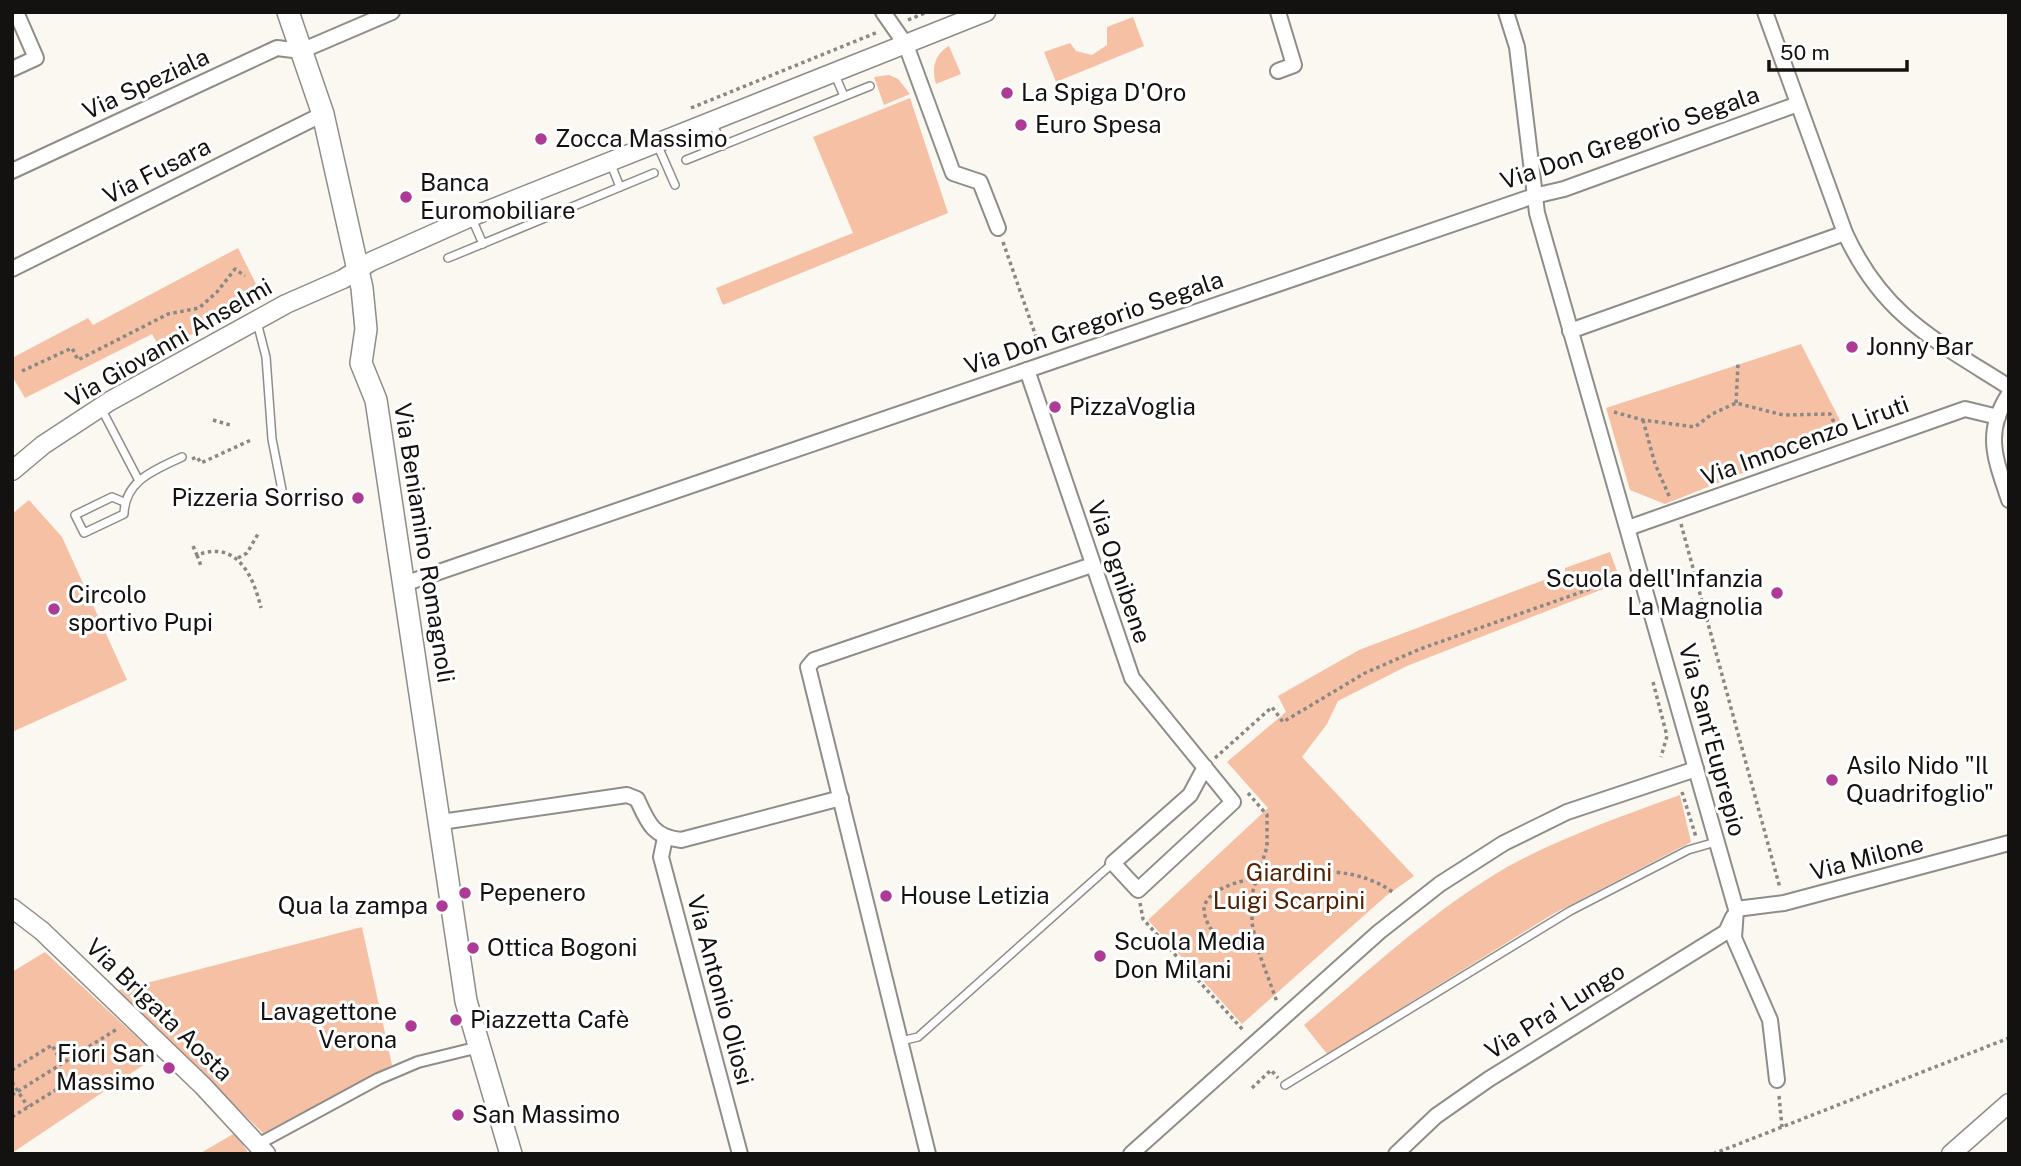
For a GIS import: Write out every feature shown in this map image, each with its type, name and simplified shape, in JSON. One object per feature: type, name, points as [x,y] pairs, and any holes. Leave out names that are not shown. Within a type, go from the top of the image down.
[{"type":"main road","name":"Via Beniamino Romagnoli","points":[[288,12],[323,114],[366,317],[361,363],[376,400],[466,1001],[511,1154]]},
{"type":"street","points":[[12,69],[36,58],[16,12]]},
{"type":"street","name":"Via Speziala","points":[[12,171],[277,48],[300,51],[370,18],[392,12]]},
{"type":"street","points":[[883,12],[906,45],[953,173],[980,182],[998,228]]},
{"type":"street","name":"Via Giovanni Anselmi","points":[[12,471],[43,446],[101,407],[257,320],[471,217],[986,12]]},
{"type":"street","points":[[1278,12],[1294,65],[1278,71]]},
{"type":"street","name":"Via Sant'Euprepio","points":[[1506,12],[1517,47],[1534,196],[1570,331],[1736,909],[1734,938],[1770,1020],[1777,1080]]},
{"type":"street","points":[[1765,12],[1845,233],[1879,292],[1913,327],[2009,387]]},
{"type":"street","name":"Via Don Gregorio Segala","points":[[404,584],[1534,196],[1564,189],[1798,104]]},
{"type":"street","name":"Via Fusara","points":[[12,269],[323,114]]},
{"type":"street","points":[[1570,331],[1845,233]]},
{"type":"street","name":"Via Ognibene","points":[[1027,370],[1132,678],[1233,802],[1138,890]]},
{"type":"street","points":[[2009,394],[1998,417],[1992,446],[2009,500]]},
{"type":"street","name":"Via Innocenzo Liruti","points":[[1628,528],[1965,409],[1998,417]]},
{"type":"street","points":[[928,1154],[841,797],[808,674],[814,660],[1092,565]]},
{"type":"street","points":[[1138,890],[1113,863],[1190,795],[1206,767]]},
{"type":"street","points":[[1131,1154],[1410,906],[1504,843],[1576,809],[1696,769]]},
{"type":"street","points":[[441,822],[627,795],[637,799],[650,828],[665,838],[681,840],[841,797]]},
{"type":"street","name":"Via Antonio Oliosi","points":[[665,838],[661,858],[740,1154]]},
{"type":"street","name":"Via Milone","points":[[1736,909],[1784,903],[2009,843]]},
{"type":"street","name":"Via Brigata Aosta","points":[[12,908],[83,970],[262,1149]]},
{"type":"street","name":"Via Pra' Lungo","points":[[1396,1154],[1436,1116],[1489,1079],[1726,932],[1736,909]]},
{"type":"street","points":[[262,1149],[388,1075],[418,1062],[471,1049],[479,1050]]},
{"type":"street","points":[[1951,1154],[2009,1103]]},
{"type":"lane","points":[[834,73],[844,96]]},
{"type":"lane","points":[[686,160],[870,86]]},
{"type":"lane","points":[[712,121],[722,146]]},
{"type":"lane","points":[[657,144],[675,186]]},
{"type":"lane","points":[[610,162],[620,187]]},
{"type":"lane","points":[[448,258],[654,173]]},
{"type":"lane","points":[[471,217],[483,244]]},
{"type":"lane","points":[[257,320],[266,357],[272,439],[282,490]]},
{"type":"lane","points":[[101,407],[138,479]]},
{"type":"lane","points":[[124,502],[112,497],[75,515],[84,533],[124,514],[124,502],[138,479],[182,457]]},
{"type":"lane","points":[[1285,1085],[1570,911],[1688,850],[1716,842]]},
{"type":"lane","points":[[901,1041],[918,1037],[1113,863]]},
{"type":"path","points":[[998,228],[1042,353]]},
{"type":"path","points":[[22,371],[72,348],[78,360],[169,314],[199,307],[217,292],[235,269],[245,276]]},
{"type":"path","points":[[1736,403],[1738,364]]},
{"type":"path","points":[[1614,412],[1643,420],[1695,427],[1736,403],[1783,415],[1830,414],[1840,435]]},
{"type":"path","points":[[213,420],[230,425]]},
{"type":"path","points":[[1643,420],[1655,464],[1678,510],[1784,903]]},
{"type":"path","points":[[182,457],[189,461],[197,457],[201,463],[251,440]]},
{"type":"path","points":[[238,558],[247,554],[258,534]]},
{"type":"path","points":[[193,546],[201,566]]},
{"type":"path","points":[[197,555],[215,550],[238,558],[256,584],[261,608]]},
{"type":"path","points":[[1206,767],[1272,707],[1283,722],[1364,673],[1420,649],[1623,577]]},
{"type":"path","points":[[1217,756],[1225,766]]},
{"type":"path","points":[[1241,785],[1267,815],[1267,847],[1252,894],[1257,947],[1274,1000],[1288,1013]]},
{"type":"path","points":[[1676,794],[1684,792],[1696,837]]},
{"type":"path","points":[[1257,947],[1216,934],[1207,923],[1203,911],[1206,900],[1214,891],[1260,875],[1335,872],[1376,880],[1394,893]]},
{"type":"path","points":[[1138,890],[1143,919],[1243,1030]]},
{"type":"path","points":[[12,1095],[124,1025]]},
{"type":"path","points":[[1713,1154],[2009,1038]]},
{"type":"path","points":[[12,1070],[52,1045],[62,1063]]},
{"type":"path","points":[[1252,1088],[1271,1070],[1285,1085]]},
{"type":"path","points":[[12,1117],[75,1078]]},
{"type":"path","points":[[1777,1080],[1782,1127]]},
{"type":"path","points":[[12,1082],[28,1107]]},
{"type":"green space","points":[[1133,17],[1144,46],[1056,82],[1044,52],[1070,43],[1076,51],[1092,55],[1107,45],[1107,27]]},
{"type":"green space","points":[[949,46],[961,74],[936,84],[935,62],[940,53]]},
{"type":"green space","points":[[889,75],[898,79],[910,94],[884,105],[874,77]]},
{"type":"green space","points":[[910,98],[948,213],[723,305],[716,288],[853,233],[813,137]]},
{"type":"green space","points":[[238,248],[263,298],[161,350],[152,334],[25,398],[12,376],[12,358],[88,318],[93,325]]},
{"type":"green space","points":[[1801,344],[1846,432],[1665,504],[1630,490],[1606,408]]},
{"type":"green space","name":"Circolo sportivo Pupi","points":[[29,500],[62,537],[127,680],[12,732],[12,514]]},
{"type":"green space","name":"Giardini Luigi Scarpini","points":[[1610,552],[1621,582],[1407,666],[1338,701],[1327,724],[1302,757],[1414,876],[1386,896],[1242,1024],[1148,920],[1268,808],[1227,762],[1286,712],[1278,696],[1359,650],[1565,572],[1565,568]]},
{"type":"green space","points":[[1680,795],[1691,842],[1553,914],[1327,1054],[1304,1025],[1428,921],[1507,867],[1614,819]]},
{"type":"green space","points":[[362,927],[392,1065],[263,1133],[116,991]]},
{"type":"green space","points":[[45,952],[157,1056],[12,1153],[12,972]]},
{"type":"green space","points":[[235,1133],[249,1154],[199,1154]]},
{"type":"place","name":"La Spiga D'Oro","points":[[1007,93]]},
{"type":"place","name":"Euro Spesa","points":[[1021,125]]},
{"type":"place","name":"Zocca Massimo","points":[[541,139]]},
{"type":"place","name":"Banca Euromobiliare","points":[[406,197]]},
{"type":"place","name":"Jonny Bar","points":[[1852,347]]},
{"type":"place","name":"PizzaVoglia","points":[[1055,407]]},
{"type":"place","name":"Pizzeria Sorriso","points":[[358,498]]},
{"type":"place","name":"Scuola dell'Infanzia La Magnolia","points":[[1777,593]]},
{"type":"place","name":"Circolo sportivo Pupi","points":[[54,609]]},
{"type":"place","name":"Asilo Nido \"Il Quadrifoglio\"","points":[[1832,780]]},
{"type":"place","name":"Pepenero","points":[[465,893]]},
{"type":"place","name":"House Letizia","points":[[886,896]]},
{"type":"place","name":"Qua la zampa","points":[[442,906]]},
{"type":"place","name":"Ottica Bogoni","points":[[473,948]]},
{"type":"place","name":"Scuola Media Don Milani","points":[[1100,956]]},
{"type":"place","name":"Piazzetta Cafè","points":[[456,1020]]},
{"type":"place","name":"Lavagettone Verona","points":[[411,1026]]},
{"type":"place","name":"Fiori San Massimo","points":[[169,1068]]},
{"type":"place","name":"San Massimo","points":[[458,1115]]}]
